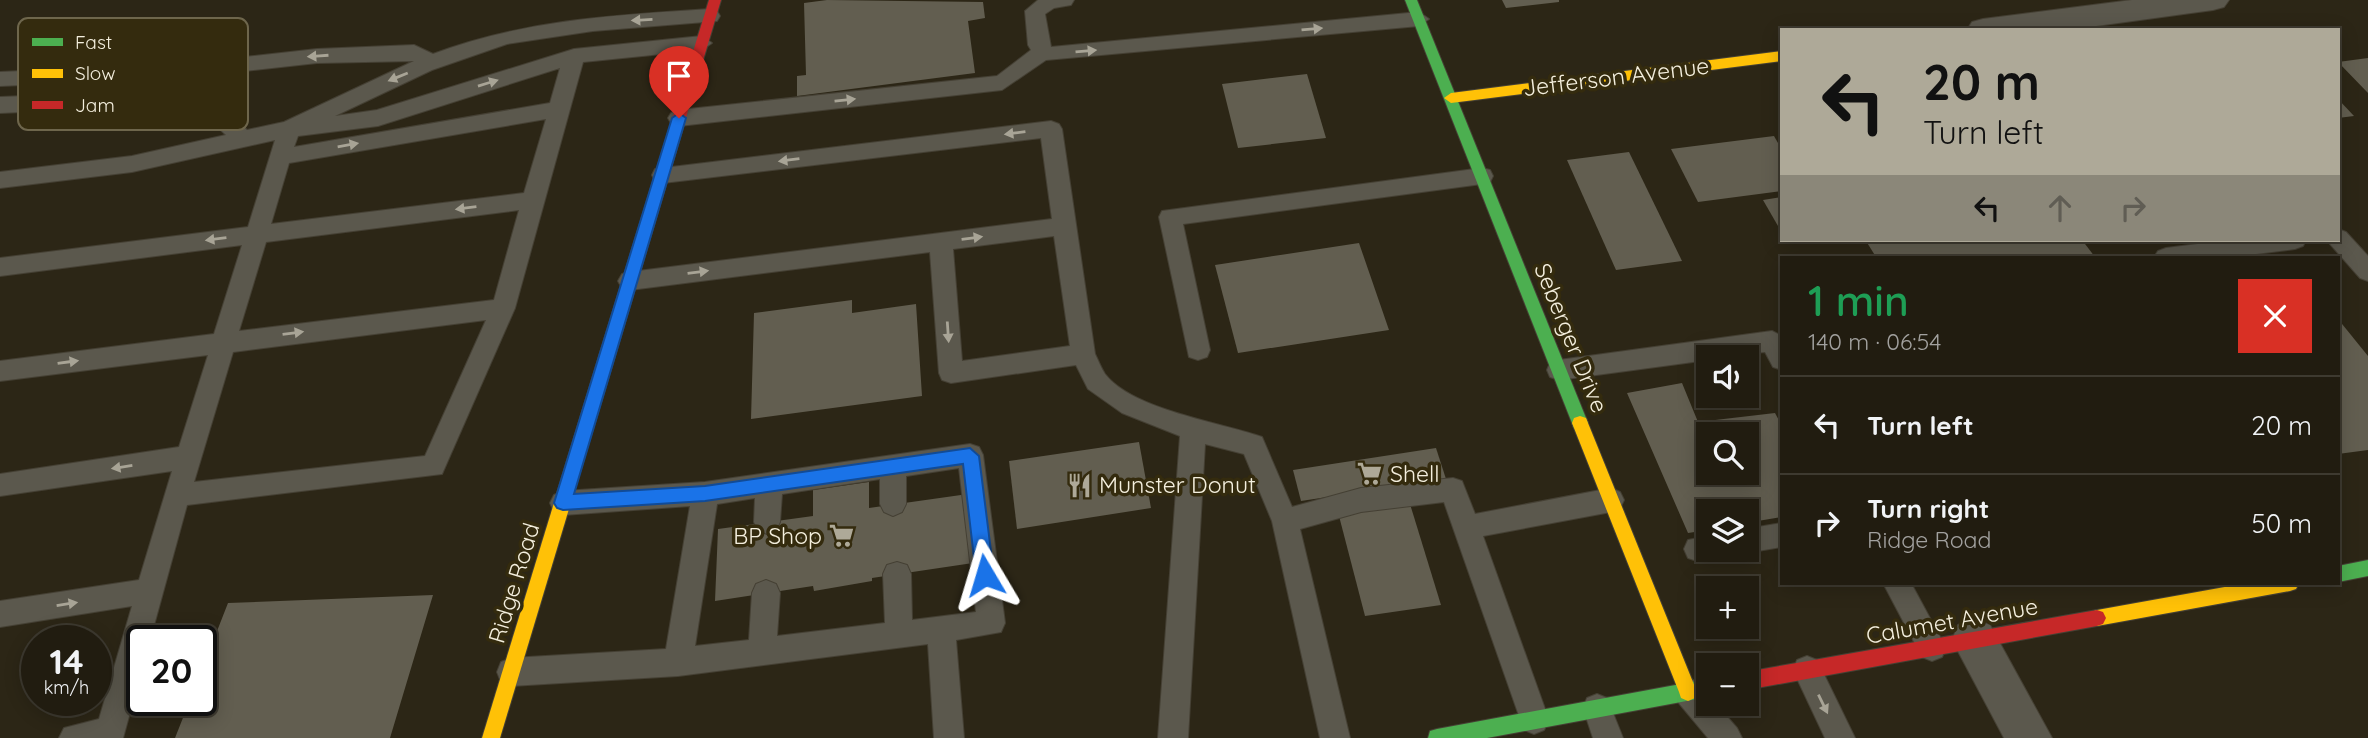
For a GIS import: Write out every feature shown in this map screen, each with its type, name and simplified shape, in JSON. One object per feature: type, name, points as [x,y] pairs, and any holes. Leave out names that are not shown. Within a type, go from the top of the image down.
[{"type":"main road","name":"Ridge Road","points":[[491,738],[713,8]]},
{"type":"main road","name":"Seberger Drive","points":[[1415,9],[1611,500],[1696,686]]},
{"type":"main road","name":"Jefferson Avenue","points":[[1451,99],[1780,56]]},
{"type":"main road","name":"Calumet Avenue","points":[[1759,679],[2248,586]]},
{"type":"main road","points":[[1437,738],[1696,690]]},
{"type":"street","points":[[1998,28],[2213,0]]},
{"type":"street","points":[[1953,644],[2029,738]]},
{"type":"lane","points":[[1064,0],[1049,2],[1035,11],[1038,45],[1043,52],[1051,54],[1415,9]]},
{"type":"lane","points":[[74,738],[109,735],[177,495],[289,129],[379,85],[479,45],[539,32],[713,8]]},
{"type":"lane","points":[[0,180],[132,164],[289,129],[378,118],[574,56],[702,43]]},
{"type":"lane","points":[[248,64],[317,56],[414,52],[433,63]]},
{"type":"lane","points":[[679,118],[1002,83],[1043,52]]},
{"type":"lane","points":[[177,495],[433,466],[503,309],[574,56]]},
{"type":"lane","points":[[0,79],[18,78]]},
{"type":"lane","points":[[0,105],[18,104]]},
{"type":"lane","points":[[280,157],[559,109]]},
{"type":"lane","points":[[663,175],[1051,129],[1083,354],[1097,382],[1131,406],[1193,430],[1253,445],[1285,521],[1335,738]]},
{"type":"lane","points":[[234,130],[243,139]]},
{"type":"lane","points":[[1198,351],[1170,217],[1482,176]]},
{"type":"lane","points":[[0,267],[534,200]]},
{"type":"lane","points":[[630,281],[1064,226]]},
{"type":"lane","points":[[2340,240],[2368,272]]},
{"type":"lane","points":[[941,242],[951,373],[1083,354]]},
{"type":"lane","points":[[2174,256],[2280,242]]},
{"type":"lane","points":[[0,371],[224,341],[503,309]]},
{"type":"lane","points":[[1559,370],[1778,344]]},
{"type":"lane","points":[[1173,738],[1193,430]]},
{"type":"lane","points":[[512,671],[678,662],[991,622],[970,456],[705,494],[563,503]]},
{"type":"lane","points":[[0,485],[189,457]]},
{"type":"lane","points":[[893,467],[894,504]]},
{"type":"lane","points":[[767,522],[769,484]]},
{"type":"lane","points":[[1285,521],[1361,500],[1453,489],[1534,720]]},
{"type":"lane","points":[[678,662],[705,494]]},
{"type":"lane","points":[[1467,527],[1611,500]]},
{"type":"lane","points":[[1759,539],[1780,535]]},
{"type":"lane","points":[[897,574],[899,634]]},
{"type":"lane","points":[[1899,585],[1953,644]]},
{"type":"lane","points":[[0,614],[149,591]]},
{"type":"lane","points":[[762,651],[766,593]]},
{"type":"lane","points":[[941,629],[948,738]]},
{"type":"lane","points":[[1807,670],[1840,738]]},
{"type":"lane","points":[[1597,708],[1608,738]]},
{"type":"lane","points":[[1714,716],[1727,738]]},
{"type":"building","points":[[827,0],[983,2],[985,18],[968,21],[975,73],[797,96],[797,76],[806,75],[804,3]]},
{"type":"building","points":[[1502,0],[1559,0],[1559,2],[1506,8]]},
{"type":"building","points":[[2368,58],[2368,93],[2340,64],[2340,62]]},
{"type":"building","points":[[1307,74],[1326,138],[1238,148],[1222,84]]},
{"type":"building","points":[[2340,101],[2354,116],[2340,118]]},
{"type":"building","points":[[1774,136],[1780,146],[1780,191],[1698,202],[1671,149]]},
{"type":"building","points":[[1629,152],[1682,261],[1616,270],[1567,160]]},
{"type":"building","points":[[1780,197],[1780,230],[1763,200]]},
{"type":"building","points":[[1867,242],[2084,242],[2094,256],[1875,256]]},
{"type":"building","points":[[1359,243],[1389,330],[1238,353],[1215,265]]},
{"type":"building","points":[[852,300],[852,313],[916,304],[922,396],[751,419],[754,313]]},
{"type":"building","points":[[2340,321],[2368,356],[2368,450],[2340,454]]},
{"type":"building","points":[[1682,383],[1698,422],[1775,413],[1780,422],[1780,517],[1759,521],[1759,499],[1696,499],[1696,532],[1688,533],[1627,393]]},
{"type":"building","name":"Munster Donut","points":[[1139,442],[1151,508],[1017,529],[1009,461]]},
{"type":"building","name":"Shell","points":[[1436,448],[1446,479],[1301,501],[1293,470]]},
{"type":"building","points":[[869,482],[869,508],[968,494],[973,563],[872,578],[872,581],[814,591],[813,586],[715,601],[718,529],[813,516],[813,490]]},
{"type":"building","name":"Shell","points":[[1410,504],[1441,605],[1365,616],[1339,516]]},
{"type":"building","points":[[433,595],[390,738],[175,738],[184,716],[217,716],[217,631],[228,603]]},
{"type":"traffic: fast","points":[[1411,0],[1580,423]]},
{"type":"traffic: fast","points":[[2340,574],[2368,568]]},
{"type":"traffic: fast","points":[[1437,738],[1696,690]]},
{"type":"traffic: slow","points":[[1451,98],[1780,56]]},
{"type":"traffic: slow","points":[[491,738],[607,356]]},
{"type":"traffic: slow","points":[[1580,423],[1688,692]]},
{"type":"traffic: slow","points":[[2097,618],[2279,585]]},
{"type":"traffic: jam","points":[[607,356],[715,0]]},
{"type":"traffic: jam","points":[[1759,679],[2097,618]]},
{"type":"place","name":"Shell","points":[[1370,474]]},
{"type":"place","name":"Munster Donut","points":[[1079,485]]},
{"type":"place","name":"BP Shop","points":[[842,536]]},
{"type":"route","points":[[679,118],[563,503],[705,494],[970,456],[985,575]]}]
